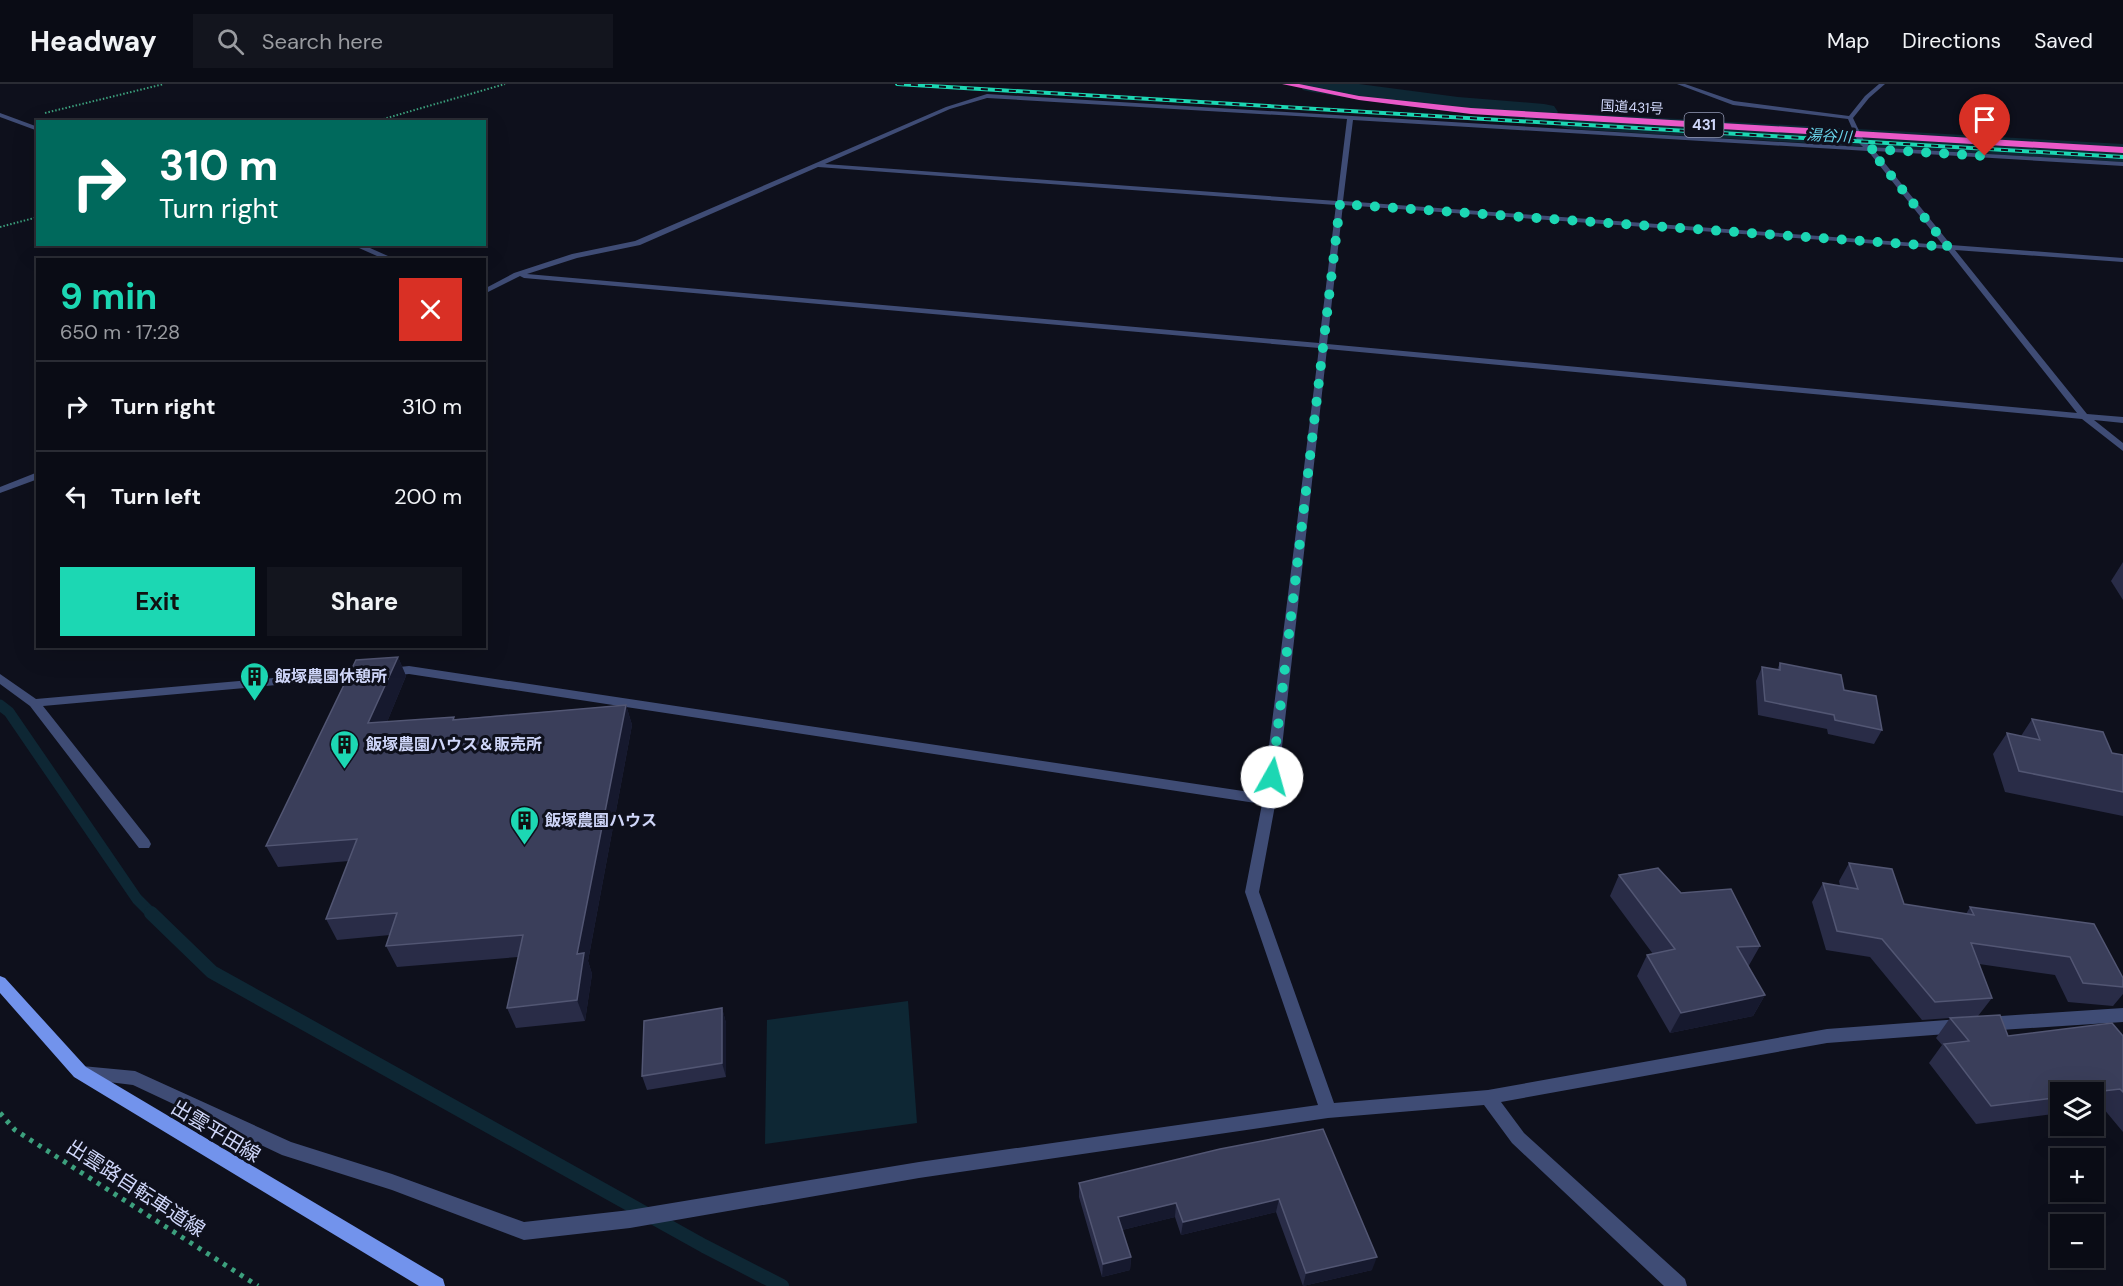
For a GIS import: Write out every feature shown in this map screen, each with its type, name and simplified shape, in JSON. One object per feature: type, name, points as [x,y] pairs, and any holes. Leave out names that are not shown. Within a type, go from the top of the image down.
[{"type":"highway","name":"国道431号","points":[[1286,84],[1359,98],[1471,111],[2123,150]]},
{"type":"main road","name":"出雲平田線","points":[[0,982],[80,1072],[436,1286]]},
{"type":"street","points":[[1680,84],[1733,103],[1850,118]]},
{"type":"street","points":[[1850,118],[1867,97],[1882,84]]},
{"type":"street","points":[[486,291],[517,275],[575,256],[637,243],[948,108],[987,96],[2123,164]]},
{"type":"street","points":[[0,115],[36,128]]},
{"type":"street","points":[[1328,1111],[1252,892],[1269,800],[1350,118]]},
{"type":"street","points":[[1850,118],[1861,142],[1870,149],[2085,417],[2123,448]]},
{"type":"street","points":[[818,165],[2123,260]]},
{"type":"street","points":[[358,246],[389,258]]},
{"type":"street","points":[[517,275],[1324,346],[2123,420]]},
{"type":"street","points":[[0,490],[36,476]]},
{"type":"street","points":[[34,703],[409,670],[1269,800]]},
{"type":"street","points":[[0,678],[34,703],[144,844]]},
{"type":"street","points":[[80,1072],[135,1078],[288,1149],[392,1182],[524,1231],[630,1219],[919,1170],[1328,1111],[1488,1097],[1827,1036],[2123,1015]]},
{"type":"street","points":[[1488,1097],[1518,1138],[1678,1286]]},
{"type":"path","points":[[14,120],[164,84]]},
{"type":"path","points":[[380,120],[505,84]]},
{"type":"path","points":[[0,227],[36,218]]},
{"type":"path","name":"出雲路自転車道線","points":[[0,1113],[15,1130],[258,1286]]},
{"type":"water","points":[[908,1001],[917,1123],[765,1144],[767,1020]]},
{"type":"building","points":[[398,657],[368,723],[454,717],[453,720],[626,705],[577,954],[584,953],[577,1000],[507,1008],[523,935],[386,946],[397,913],[326,919],[357,839],[266,846],[356,660]]},
{"type":"building","points":[[1780,663],[1841,675],[1844,690],[1876,696],[1882,730],[1835,720],[1834,715],[1765,701],[1762,667],[1780,670]]},
{"type":"building","points":[[2032,719],[2103,732],[2112,753],[2123,755],[2123,792],[2019,771],[2007,733],[2040,740]]},
{"type":"building","points":[[1849,863],[1892,869],[1904,904],[1974,915],[1970,907],[2094,924],[2123,978],[2123,987],[2083,983],[2070,957],[1971,943],[1992,998],[1935,1002],[1882,939],[1837,931],[1823,883],[1858,889]]},
{"type":"building","points":[[1658,868],[1681,893],[1731,889],[1760,946],[1737,947],[1765,995],[1681,1013],[1647,955],[1675,949],[1619,875]]},
{"type":"building","points":[[722,1008],[722,1063],[642,1076],[644,1021]]},
{"type":"building","points":[[2000,1015],[2008,1036],[2112,1023],[2123,1036],[2123,1092],[2120,1089],[2104,1091],[2104,1082],[2050,1082],[2050,1098],[1991,1106],[1944,1044],[1969,1041],[1950,1018]]},
{"type":"building","points":[[1323,1129],[1377,1257],[1306,1273],[1279,1199],[1183,1222],[1176,1203],[1118,1217],[1131,1257],[1103,1264],[1079,1183],[1220,1149]]},
{"type":"waterway","name":"湯谷川","points":[[1312,84],[1389,97],[1544,112]]},
{"type":"waterway","name":"湯谷川","points":[[1572,121],[2123,153]]},
{"type":"waterway","points":[[0,705],[9,712],[137,899],[151,913]]},
{"type":"waterway","points":[[151,913],[212,972],[704,1246],[782,1286]]},
{"type":"railway","points":[[897,84],[2123,157]]},
{"type":"place","name":"飯塚農園休憩所","points":[[254,702]]},
{"type":"place","name":"飯塚農園ハウス＆販売所","points":[[345,770]]},
{"type":"place","name":"飯塚農園ハウス","points":[[524,846]]},
{"type":"route","points":[[1272,777],[1340,204],[1948,247],[1870,149],[1985,156]]}]
